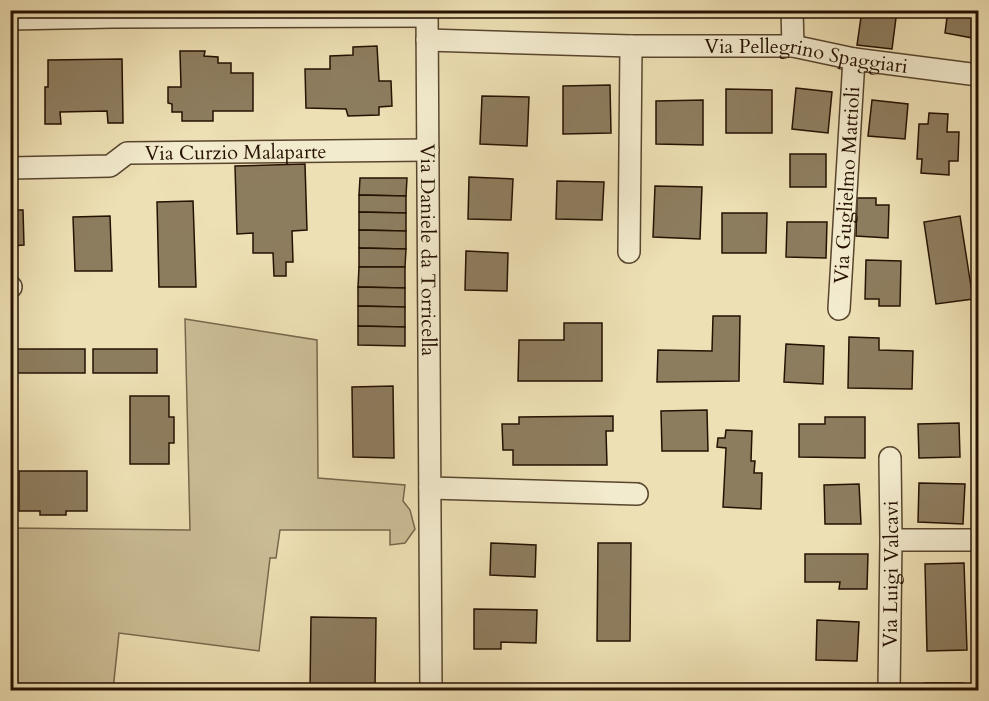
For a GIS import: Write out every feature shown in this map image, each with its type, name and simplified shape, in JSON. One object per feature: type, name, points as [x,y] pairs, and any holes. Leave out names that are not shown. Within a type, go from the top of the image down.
[{"type":"street","points":[[792,10],[793,46]]},
{"type":"street","points":[[10,19],[427,13]]},
{"type":"street","name":"Via Daniele da Torricella","points":[[427,13],[431,690]]},
{"type":"street","name":"Via Pellegrino Spaggiari","points":[[427,40],[632,46],[793,46],[854,59],[978,75]]},
{"type":"street","points":[[629,252],[632,46]]},
{"type":"street","name":"Via Guglielmo Mattioli","points":[[839,309],[854,59]]},
{"type":"street","name":"Via Curzio Malaparte","points":[[10,168],[110,166],[127,153],[428,150]]},
{"type":"street","name":"Via Luigi Valcavi","points":[[889,690],[890,458]]},
{"type":"street","points":[[430,489],[637,494]]},
{"type":"street","points":[[891,540],[978,540]]},
{"type":"shaded area","points":[[185,319],[317,340],[318,478],[405,485],[403,501],[410,510],[415,529],[405,543],[390,545],[390,530],[280,530],[276,558],[270,558],[259,651],[119,633],[113,690],[11,690],[11,528],[190,530]]},
{"type":"building","points":[[458,10],[501,10],[501,14],[459,15]]},
{"type":"building","points":[[735,10],[761,10],[761,12],[735,13]]},
{"type":"building","points":[[862,10],[897,10],[892,49],[857,45]]},
{"type":"building","points":[[948,10],[978,10],[978,39],[945,33]]},
{"type":"building","points":[[377,46],[379,81],[391,81],[392,106],[379,107],[379,115],[348,116],[346,109],[306,108],[305,69],[330,69],[330,56],[353,55],[353,47]]},
{"type":"building","points":[[180,51],[205,51],[204,56],[218,57],[218,63],[231,63],[231,73],[253,73],[253,111],[213,111],[213,121],[182,121],[182,112],[172,112],[172,104],[168,103],[168,87],[181,87]]},
{"type":"building","points":[[122,59],[123,123],[108,123],[107,111],[60,112],[61,124],[45,124],[48,60]]},
{"type":"building","points":[[610,85],[611,133],[563,134],[563,86]]},
{"type":"building","points":[[796,88],[832,92],[828,133],[792,129]]},
{"type":"building","points":[[726,89],[772,90],[772,133],[726,133]]},
{"type":"building","points":[[482,96],[529,97],[527,146],[480,144]]},
{"type":"building","points":[[703,100],[703,145],[656,144],[656,101]]},
{"type":"building","points":[[872,100],[908,104],[905,139],[868,136]]},
{"type":"building","points":[[929,113],[948,114],[947,132],[959,132],[958,161],[949,161],[949,175],[921,173],[922,159],[917,159],[919,124],[928,124]]},
{"type":"building","points":[[790,154],[826,154],[826,187],[790,187]]},
{"type":"building","points":[[305,164],[307,230],[292,231],[293,262],[286,262],[286,276],[274,276],[273,253],[253,253],[253,233],[237,234],[235,166]]},
{"type":"building","points":[[469,177],[513,179],[511,220],[468,219]]},
{"type":"building","points":[[360,178],[407,178],[406,196],[359,195]]},
{"type":"building","points":[[557,181],[604,182],[602,220],[556,219]]},
{"type":"building","points":[[655,186],[702,187],[700,239],[653,237]]},
{"type":"building","points":[[359,195],[406,196],[406,213],[359,212]]},
{"type":"building","points":[[857,198],[876,198],[876,205],[889,205],[888,238],[856,236]]},
{"type":"building","points":[[193,201],[196,287],[159,287],[157,202]]},
{"type":"building","points":[[10,210],[23,210],[24,245],[10,246]]},
{"type":"building","points":[[359,212],[406,213],[406,231],[359,230]]},
{"type":"building","points":[[722,213],[767,213],[766,253],[722,253]]},
{"type":"building","points":[[110,216],[112,271],[75,271],[73,217]]},
{"type":"building","points":[[960,216],[973,299],[936,304],[924,222]]},
{"type":"building","points":[[787,222],[827,222],[826,258],[786,257]]},
{"type":"building","points":[[359,230],[406,231],[406,249],[359,248]]},
{"type":"building","points":[[359,248],[406,249],[405,267],[359,267]]},
{"type":"building","points":[[466,251],[508,253],[507,291],[465,290]]},
{"type":"building","points":[[866,260],[901,261],[900,306],[879,306],[879,299],[865,299]]},
{"type":"building","points":[[359,267],[405,267],[405,288],[358,287]]},
{"type":"building","points":[[358,287],[405,288],[405,307],[358,306]]},
{"type":"building","points":[[358,306],[405,307],[405,327],[358,326]]},
{"type":"building","points":[[713,316],[740,316],[739,381],[657,382],[658,350],[712,351]]},
{"type":"building","points":[[564,323],[602,323],[602,381],[518,381],[519,340],[564,340]]},
{"type":"building","points":[[358,326],[405,327],[405,346],[358,345]]},
{"type":"building","points":[[849,337],[879,338],[879,350],[913,351],[912,389],[848,388]]},
{"type":"building","points":[[786,344],[824,346],[823,384],[784,382]]},
{"type":"building","points":[[10,349],[85,349],[85,373],[10,373]]},
{"type":"building","points":[[93,349],[157,349],[157,373],[93,373]]},
{"type":"building","points":[[393,386],[394,458],[353,457],[352,387]]},
{"type":"building","points":[[130,396],[169,396],[169,417],[174,417],[174,443],[169,443],[169,464],[130,464]]},
{"type":"building","points":[[707,410],[708,451],[662,451],[661,411]]},
{"type":"building","points":[[613,416],[613,431],[606,431],[607,465],[513,465],[513,450],[503,450],[502,424],[519,424],[519,417]]},
{"type":"building","points":[[825,417],[865,417],[865,458],[799,457],[799,424],[825,424]]},
{"type":"building","points":[[959,423],[960,457],[919,458],[918,424]]},
{"type":"building","points":[[726,430],[752,431],[751,461],[755,461],[754,473],[762,473],[761,509],[723,507],[726,448],[717,447],[718,438],[725,438]]},
{"type":"building","points":[[19,471],[87,471],[87,511],[66,511],[66,515],[40,515],[40,511],[19,511]]},
{"type":"building","points":[[919,483],[965,484],[963,524],[918,522]]},
{"type":"building","points":[[859,484],[861,524],[825,524],[824,485]]},
{"type":"building","points":[[491,543],[536,545],[535,577],[490,575]]},
{"type":"building","points":[[598,543],[631,543],[630,641],[597,641]]},
{"type":"building","points":[[805,554],[868,554],[867,589],[839,589],[840,582],[805,582]]},
{"type":"building","points":[[964,563],[967,650],[927,651],[925,564]]},
{"type":"building","points":[[474,609],[537,610],[536,643],[501,642],[501,649],[474,649]]},
{"type":"building","points":[[311,617],[376,618],[375,690],[310,690]]},
{"type":"building","points":[[817,620],[859,622],[857,661],[816,660]]},
{"type":"building","points":[[925,683],[963,683],[963,690],[925,690]]}]
